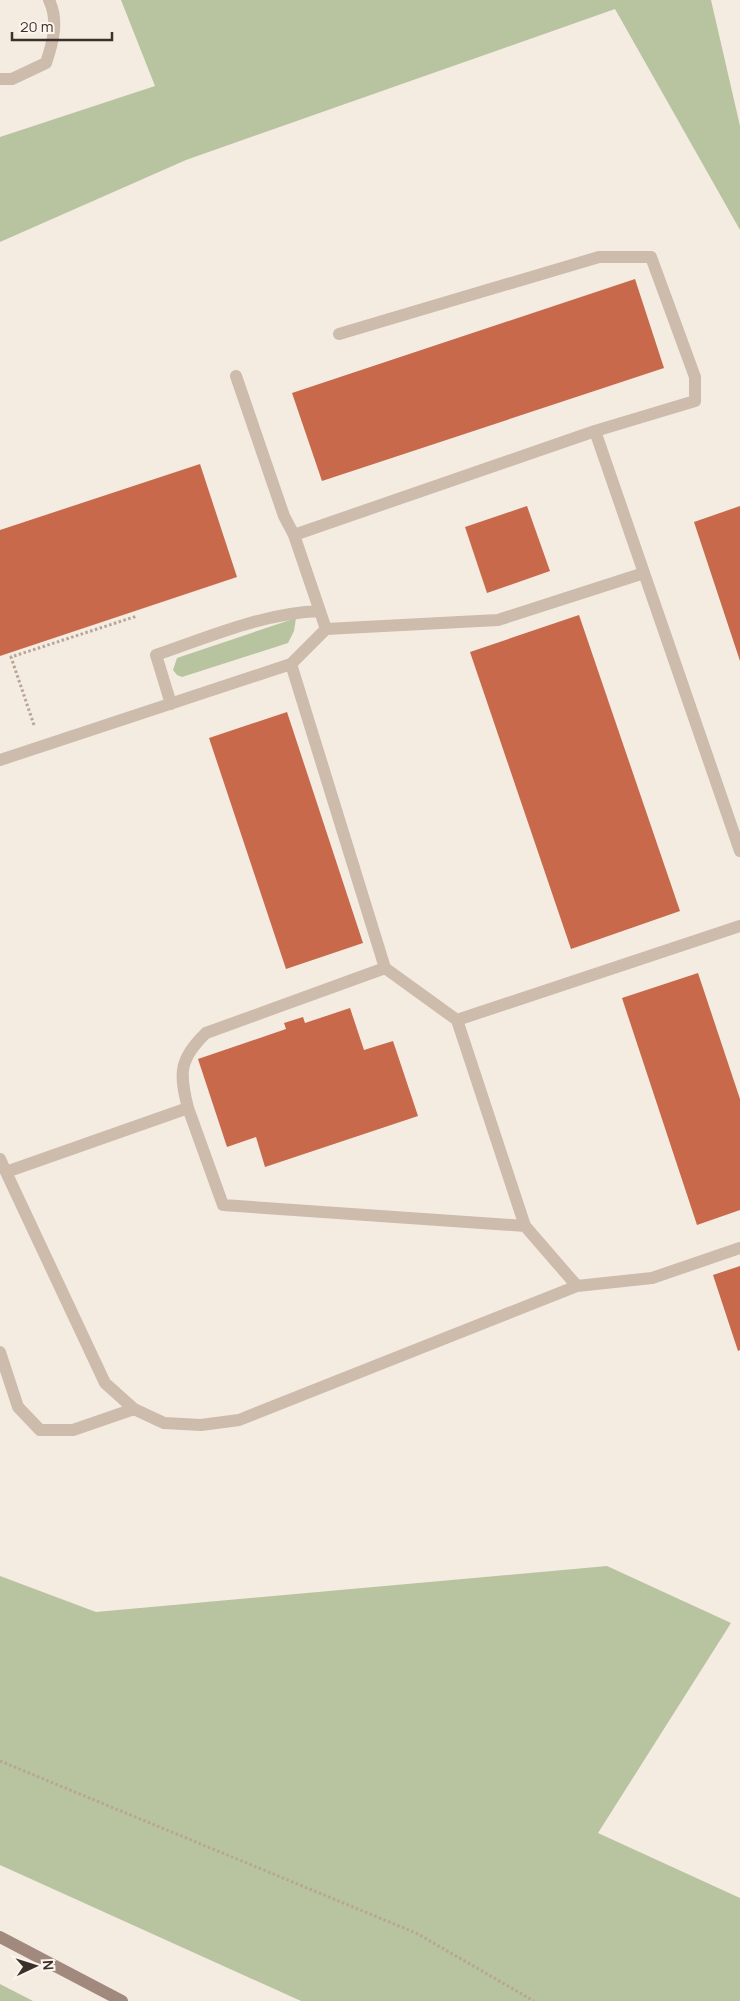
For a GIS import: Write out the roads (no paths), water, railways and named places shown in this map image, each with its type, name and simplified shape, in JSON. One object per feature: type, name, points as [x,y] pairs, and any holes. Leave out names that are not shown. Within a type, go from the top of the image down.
[{"type":"main road","points":[[0,1937],[122,2001]]},
{"type":"lane","points":[[0,79],[12,79],[46,63],[54,40],[53,10],[49,0]]},
{"type":"lane","points":[[294,535],[595,431],[695,401],[695,378],[651,257],[599,257],[339,334]]},
{"type":"lane","points":[[236,376],[284,516],[294,535],[326,629]]},
{"type":"lane","points":[[595,431],[740,851]]},
{"type":"lane","points":[[0,760],[291,664],[326,629],[498,620],[644,573]]},
{"type":"lane","points":[[171,704],[156,655],[260,620],[297,612],[320,611]]},
{"type":"lane","points":[[291,664],[385,968],[457,1020],[525,1226],[577,1286]]},
{"type":"lane","points":[[457,1020],[740,926]]},
{"type":"lane","points":[[385,968],[206,1033],[192,1047],[184,1065],[183,1086],[188,1108],[223,1206],[525,1226]]},
{"type":"lane","points":[[3,1171],[188,1108]]},
{"type":"lane","points":[[0,1159],[3,1171],[105,1384],[134,1409],[164,1423],[202,1425],[239,1420],[577,1286],[652,1278],[740,1248]]},
{"type":"lane","points":[[0,1352],[18,1407],[40,1430],[73,1430],[134,1409]]}]
